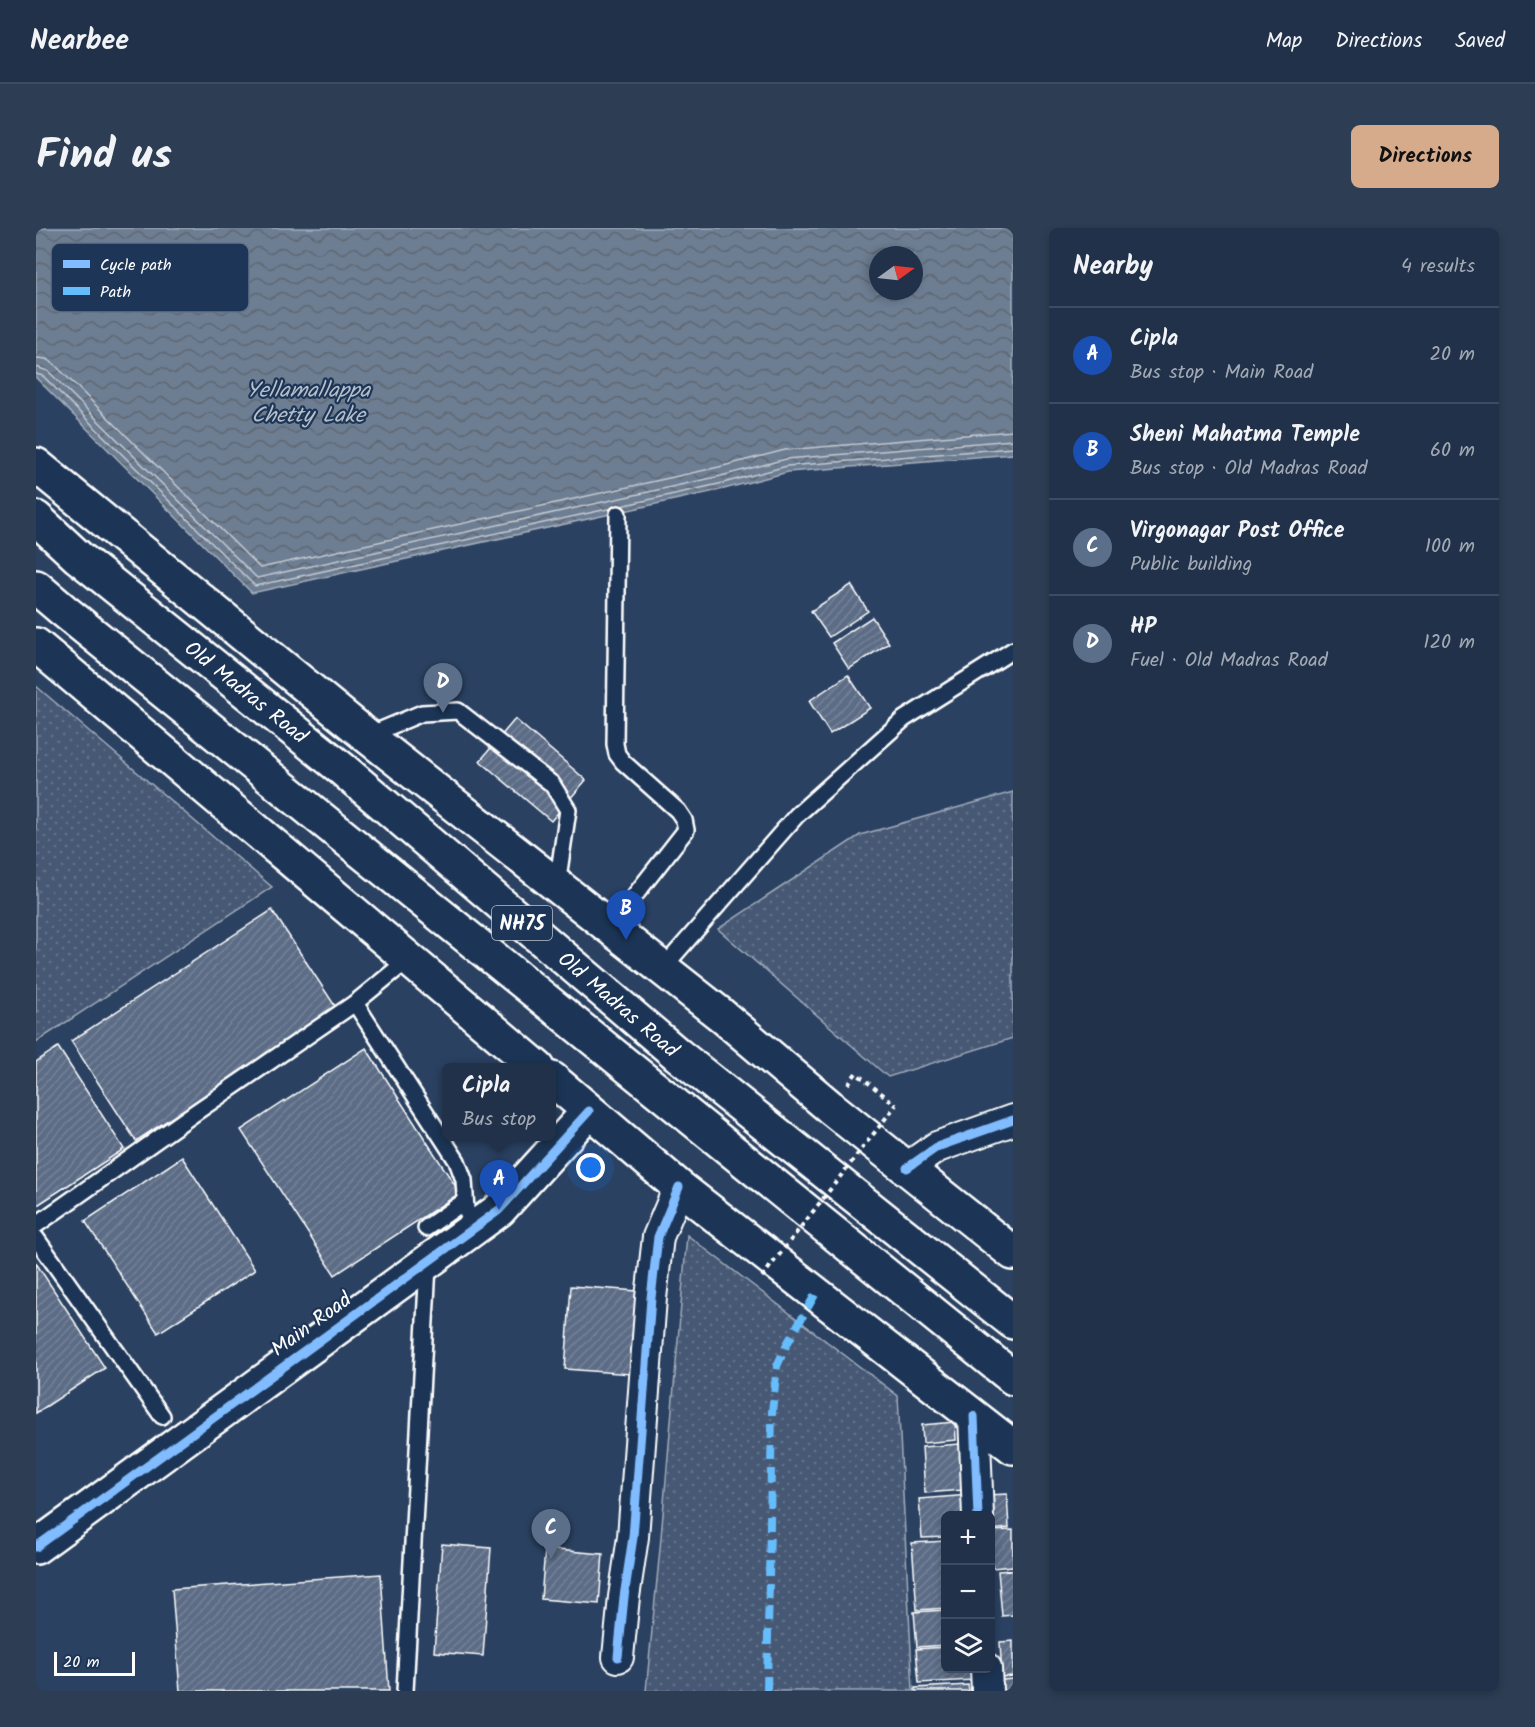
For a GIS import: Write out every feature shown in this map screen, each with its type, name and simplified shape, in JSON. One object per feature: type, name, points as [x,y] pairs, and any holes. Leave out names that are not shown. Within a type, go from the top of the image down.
[{"type":"main road","points":[[36,465],[367,736],[610,927],[907,1168],[1008,1241]]},
{"type":"main road","name":"Old Madras Road","points":[[36,518],[78,557],[341,768],[678,1055],[1013,1322]]},
{"type":"main road","name":"Old Madras Road","points":[[36,587],[1013,1378]]},
{"type":"main road","points":[[36,645],[532,1063]]},
{"type":"main road","points":[[556,1082],[679,1186],[1013,1447]]},
{"type":"main road","name":"Main Road","points":[[36,1546],[428,1262],[471,1214],[499,1210],[589,1111]]},
{"type":"street","points":[[907,1168],[937,1147],[1013,1120]]},
{"type":"street","points":[[618,1657],[633,1537],[649,1321],[658,1237],[679,1186]]},
{"type":"street","points":[[974,1416],[978,1511]]},
{"type":"street","points":[[986,1673],[987,1691]]},
{"type":"lane","points":[[610,927],[686,830],[684,820],[678,811],[617,754],[615,744],[618,514]]},
{"type":"lane","points":[[662,969],[797,815],[904,719],[1013,650]]},
{"type":"lane","points":[[367,736],[422,713],[458,711],[552,784],[568,810],[557,886]]},
{"type":"lane","points":[[36,1225],[355,1004],[410,959]]},
{"type":"lane","points":[[355,1004],[442,1138]]},
{"type":"lane","points":[[426,1228],[471,1214],[464,1180],[457,1161],[444,1141]]},
{"type":"lane","points":[[36,1238],[162,1416]]},
{"type":"lane","points":[[405,1691],[428,1262]]},
{"type":"path","points":[[762,1278],[896,1105],[856,1073]]},
{"type":"shaded area","points":[[36,686],[272,887],[36,1042]]},
{"type":"shaded area","points":[[1013,792],[1013,1038],[888,1077],[718,929],[860,835]]},
{"type":"shaded area","points":[[687,1235],[898,1396],[913,1691],[646,1691]]},
{"type":"water","name":"Yellamallappa Chetty Lake","points":[[36,228],[1013,228],[1013,454],[788,472],[724,489],[252,593],[36,378]]},
{"type":"building","points":[[851,585],[868,611],[829,637],[811,611]]},
{"type":"building","points":[[872,617],[889,643],[849,669],[832,643]]},
{"type":"building","points":[[848,675],[870,708],[830,734],[809,701]]},
{"type":"building","points":[[515,719],[586,780],[551,821],[480,761]]},
{"type":"building","points":[[272,910],[337,1009],[136,1141],[71,1041]]},
{"type":"building","points":[[58,1047],[124,1149],[36,1206],[36,1062]]},
{"type":"building","points":[[366,1048],[460,1193],[335,1275],[241,1130]]},
{"type":"building","points":[[182,1157],[255,1270],[158,1333],[85,1221]]},
{"type":"building","points":[[36,1263],[105,1368],[36,1413]]},
{"type":"building","points":[[571,1286],[637,1291],[631,1374],[565,1369]]},
{"type":"building","points":[[955,1422],[956,1440],[923,1443],[922,1425]]},
{"type":"building","points":[[960,1444],[963,1490],[925,1493],[922,1447]]},
{"type":"building","points":[[1007,1494],[1009,1528],[995,1529],[995,1511],[988,1511],[987,1495]]},
{"type":"building","points":[[970,1495],[972,1511],[941,1511],[941,1537],[922,1538],[919,1499]]},
{"type":"building","points":[[1013,1530],[1013,1566],[995,1568],[995,1531]]},
{"type":"building","points":[[941,1541],[941,1608],[917,1610],[912,1543]]},
{"type":"building","points":[[442,1544],[491,1548],[483,1656],[434,1652]]},
{"type":"building","points":[[545,1549],[603,1554],[599,1604],[541,1599]]},
{"type":"building","points":[[1013,1570],[1013,1615],[1002,1616],[998,1571]]},
{"type":"building","points":[[381,1574],[389,1691],[180,1691],[172,1589]]},
{"type":"building","points":[[941,1610],[941,1645],[917,1647],[914,1612]]},
{"type":"building","points":[[1013,1641],[1013,1676],[1002,1677],[1000,1642]]},
{"type":"building","points":[[941,1647],[941,1673],[973,1673],[973,1680],[919,1683],[916,1649]]},
{"type":"building","points":[[1013,1679],[1013,1691],[1003,1691],[1002,1680]]},
{"type":"building","points":[[968,1685],[969,1691],[915,1691],[915,1688]]},
{"type":"marked path","points":[[767,1691],[772,1412],[777,1366],[816,1293]]},
{"type":"cycle path","points":[[36,1547],[499,1210],[589,1111]]},
{"type":"cycle path","points":[[907,1168],[937,1147],[1013,1120]]},
{"type":"cycle path","points":[[618,1657],[633,1537],[651,1298],[658,1237],[679,1187]]},
{"type":"cycle path","points":[[974,1416],[978,1511]]},
{"type":"place","name":"HP","points":[[443,713]]},
{"type":"place","name":"Sheni Mahatma Temple","points":[[626,940]]},
{"type":"place","name":"Cipla","points":[[499,1210]]},
{"type":"place","name":"Virgonagar Post Office","points":[[551,1559]]}]
